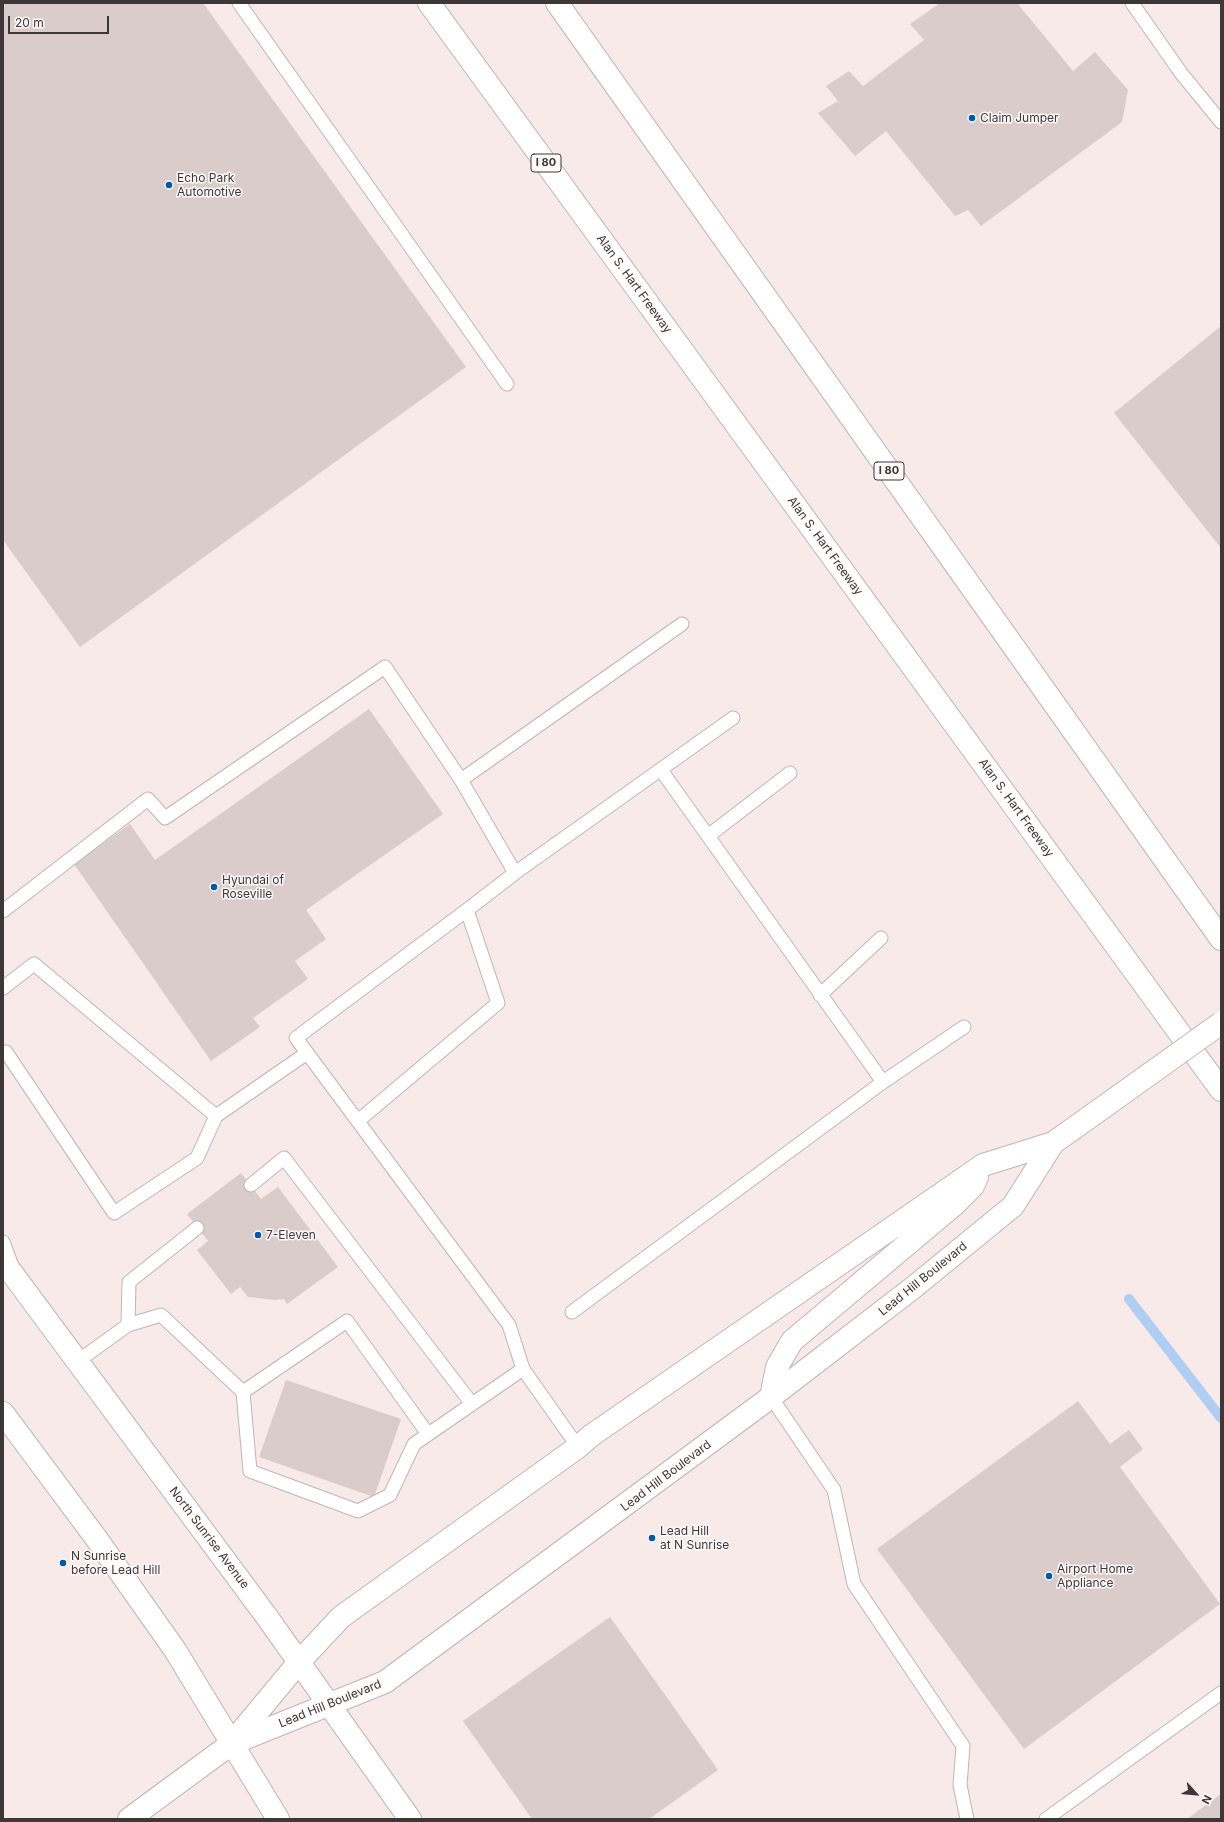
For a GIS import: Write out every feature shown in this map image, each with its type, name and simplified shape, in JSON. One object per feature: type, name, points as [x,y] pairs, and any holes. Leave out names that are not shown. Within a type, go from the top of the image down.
[{"type":"main road","name":"Alan S. Hart Freeway","points":[[429,3],[1221,1090]]},
{"type":"main road","name":"I 80","points":[[557,3],[1221,939]]},
{"type":"main road","name":"Lead Hill Boulevard","points":[[129,1819],[231,1744],[325,1632],[341,1618],[578,1447],[592,1435],[983,1165],[1053,1143],[1221,1022]]},
{"type":"main road","name":"Lead Hill Boulevard","points":[[231,1744],[386,1682],[771,1397],[914,1287],[1013,1206],[1053,1143]]},
{"type":"main road","points":[[771,1397],[777,1367],[792,1342],[955,1204],[973,1186],[983,1165]]},
{"type":"main road","name":"North Sunrise Avenue","points":[[3,1261],[299,1662],[410,1819]]},
{"type":"main road","points":[[3,1413],[96,1538],[175,1650],[278,1819]]},
{"type":"lane","points":[[239,3],[507,384]]},
{"type":"lane","points":[[1132,3],[1181,73],[1221,122]]},
{"type":"lane","points":[[461,780],[682,624]]},
{"type":"lane","points":[[3,911],[148,799],[165,818],[385,667],[461,780],[515,874]]},
{"type":"lane","points":[[578,1447],[523,1369],[508,1325],[296,1038],[515,874],[733,718]]},
{"type":"lane","points":[[661,770],[882,1082]]},
{"type":"lane","points":[[708,836],[790,773]]},
{"type":"lane","points":[[358,1121],[498,1003],[467,910]]},
{"type":"lane","points":[[820,995],[881,938]]},
{"type":"lane","points":[[3,988],[34,964],[216,1116]]},
{"type":"lane","points":[[572,1312],[882,1082],[964,1027]]},
{"type":"lane","points":[[6,1052],[114,1213],[197,1158],[216,1116],[307,1053]]},
{"type":"lane","points":[[251,1185],[284,1158],[472,1404]]},
{"type":"lane","points":[[128,1325],[129,1282],[197,1228]]},
{"type":"lane","points":[[3,1242],[16,1279]]},
{"type":"lane","points":[[78,1361],[128,1325],[162,1314],[243,1392],[250,1471],[358,1511],[390,1495],[414,1444],[523,1369]]},
{"type":"lane","points":[[243,1392],[346,1321],[428,1434]]},
{"type":"lane","points":[[771,1397],[834,1490],[854,1584],[963,1746],[960,1785],[967,1819]]},
{"type":"lane","points":[[1046,1819],[1221,1693]]},
{"type":"building","name":"Echo Park Automotive","points":[[3,3],[203,3],[466,367],[80,647],[3,540]]},
{"type":"building","name":"Claim Jumper","points":[[940,3],[1017,3],[1073,71],[1095,52],[1128,90],[1122,122],[981,226],[968,210],[955,216],[886,131],[855,156],[818,113],[838,101],[826,86],[849,71],[863,86],[924,40],[910,24]]},
{"type":"building","points":[[1221,326],[1221,548],[1114,413]]},
{"type":"building","name":"Hyundai of Roseville","points":[[369,709],[443,814],[306,910],[326,939],[295,961],[308,979],[253,1018],[260,1027],[211,1061],[74,864],[130,824],[155,860]]},
{"type":"building","name":"7-Eleven","points":[[241,1173],[261,1199],[278,1187],[338,1267],[287,1304],[284,1299],[275,1300],[248,1297],[240,1287],[231,1294],[197,1250],[208,1241],[187,1214]]},
{"type":"building","points":[[286,1380],[401,1419],[374,1497],[259,1457]]},
{"type":"building","name":"Airport Home Appliance","points":[[1078,1401],[1110,1444],[1129,1430],[1143,1449],[1120,1467],[1220,1604],[1024,1749],[877,1549]]},
{"type":"building","points":[[610,1617],[718,1770],[649,1819],[532,1819],[463,1721]]},
{"type":"building","points":[[1221,1794],[1221,1819],[1187,1819]]},
{"type":"waterway","points":[[1129,1299],[1221,1418]]},
{"type":"place","name":"Claim Jumper","points":[[972,118]]},
{"type":"place","name":"Echo Park Automotive","points":[[169,185]]},
{"type":"place","name":"Hyundai of Roseville","points":[[214,887]]},
{"type":"place","name":"7-Eleven","points":[[258,1235]]},
{"type":"place","name":"Lead Hill at N Sunrise","points":[[652,1538]]},
{"type":"place","name":"N Sunrise before Lead Hill","points":[[63,1563]]},
{"type":"place","name":"Airport Home Appliance","points":[[1049,1576]]}]
